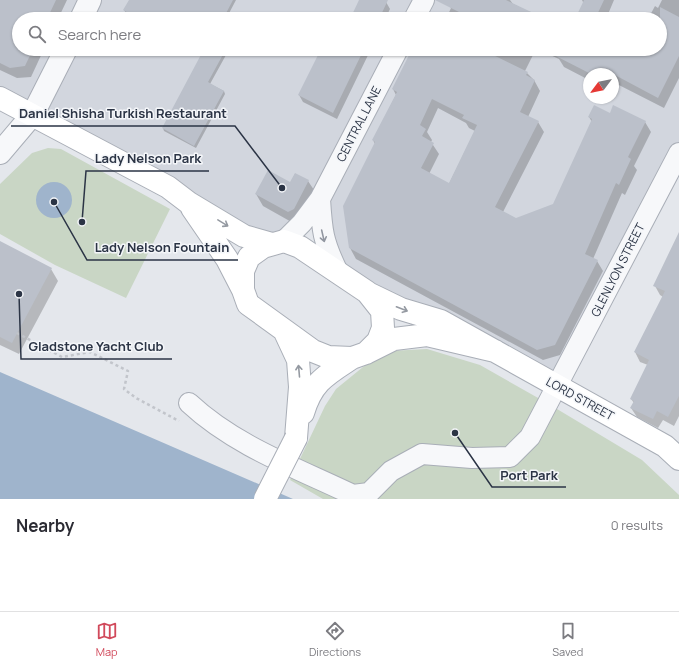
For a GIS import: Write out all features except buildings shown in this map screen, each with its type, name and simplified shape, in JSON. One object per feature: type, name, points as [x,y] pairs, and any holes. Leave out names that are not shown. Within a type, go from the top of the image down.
[{"type":"main road","points":[[0,98],[33,114],[168,187],[189,204],[244,236],[300,247],[337,270],[367,292],[382,311],[383,328],[378,341],[359,355],[323,377],[308,396],[296,438],[265,499]]},
{"type":"main road","points":[[189,204],[227,259],[244,290],[248,304],[313,351],[328,357],[359,355]]},
{"type":"main road","points":[[244,290],[243,271],[249,257],[263,247],[278,243]]},
{"type":"main road","name":"LORD STREET","points":[[367,292],[401,309],[441,321],[674,451]]},
{"type":"main road","points":[[283,329],[298,360],[300,387],[296,438]]},
{"type":"main road","name":"LORD STREET","points":[[359,355],[394,339],[427,335],[495,351]]},
{"type":"street","points":[[84,12],[90,0]]},
{"type":"street","points":[[418,12],[424,0]]},
{"type":"street","points":[[0,153],[33,114],[62,56]]},
{"type":"street","name":"CENTRAL LANE","points":[[278,243],[302,223],[320,199],[394,56]]},
{"type":"street","name":"GLENLYON STREET","points":[[189,403],[206,419],[243,442],[353,495],[369,493],[391,471],[422,454],[472,458],[510,457],[530,437],[558,387],[679,153]]},
{"type":"street","points":[[320,199],[322,233],[326,248],[337,270]]},
{"type":"shaded area","points":[[0,0],[679,0],[679,153],[558,387],[325,262],[320,200],[272,244],[0,98]]},
{"type":"green space","points":[[48,148],[61,149],[170,209],[126,298],[55,265],[0,234],[0,184],[32,153]]},
{"type":"green space","points":[[427,349],[480,365],[547,403],[642,460],[679,495],[679,499],[323,499],[290,480],[325,406],[336,389],[363,367],[390,351]]},
{"type":"water","points":[[57,182],[67,187],[71,193],[71,207],[67,213],[61,217],[51,218],[41,213],[37,207],[36,197],[41,187],[47,183]]},
{"type":"water","points":[[0,372],[293,499],[0,499]]},
{"type":"place","name":"Daniel Shisha Turkish Restaurant","points":[[282,188]]},
{"type":"place","name":"Lady Nelson Fountain","points":[[54,202]]},
{"type":"place","name":"Lady Nelson Park","points":[[82,222]]},
{"type":"place","name":"Gladstone Yacht Club","points":[[19,294]]},
{"type":"place","name":"Port Park","points":[[455,433]]}]
